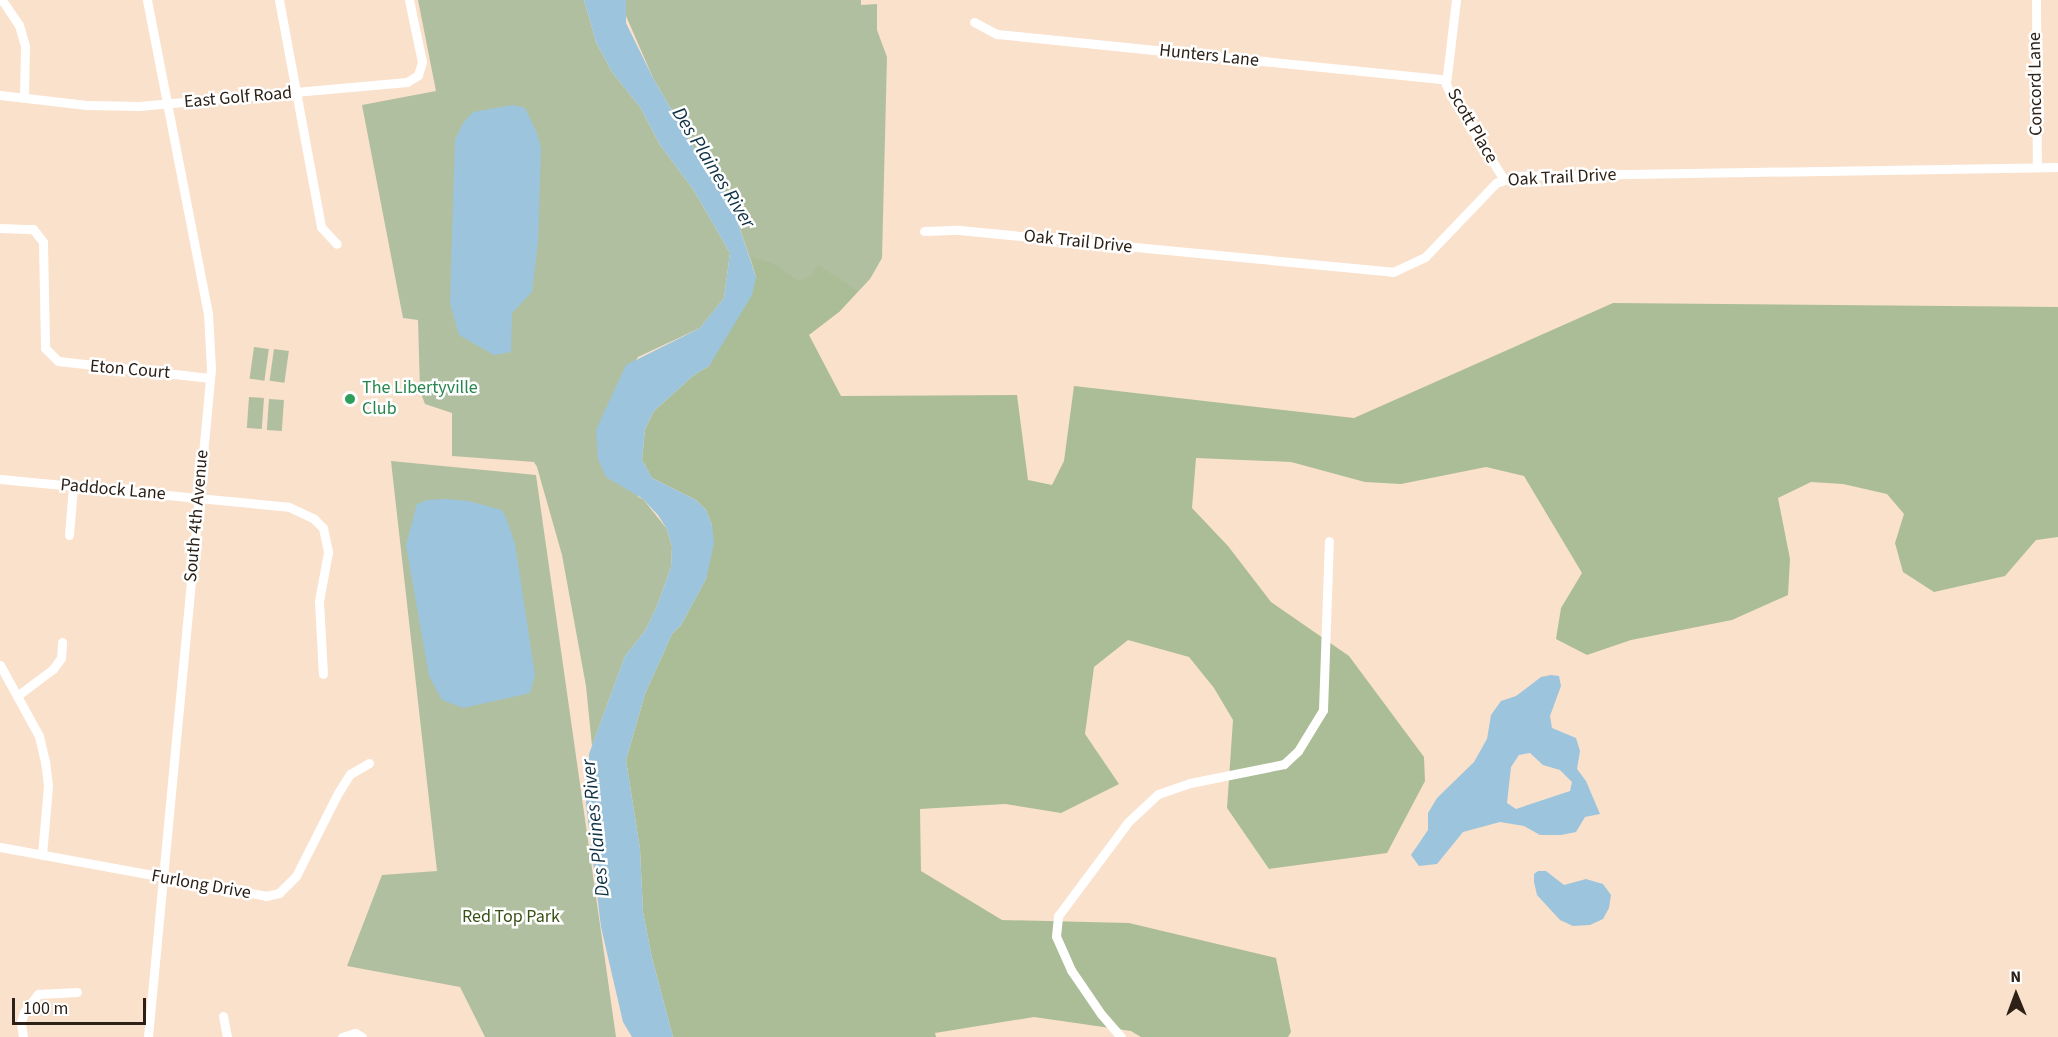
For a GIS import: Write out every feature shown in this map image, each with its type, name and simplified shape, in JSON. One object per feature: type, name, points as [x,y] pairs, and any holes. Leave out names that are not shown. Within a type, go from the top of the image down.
[{"type":"street","points":[[3,0],[19,25],[25,46],[24,98]]},
{"type":"street","name":"South 4th Avenue","points":[[147,0],[208,313],[210,378],[148,1037]]},
{"type":"street","points":[[279,0],[321,227],[337,244]]},
{"type":"street","name":"East Golf Road","points":[[0,94],[87,105],[168,104],[406,82],[414,79],[421,70],[422,62],[409,0]]},
{"type":"street","name":"Scott Place","points":[[1456,0],[1446,80],[1451,96],[1503,178]]},
{"type":"street","name":"Concord Lane","points":[[2036,0],[2037,167]]},
{"type":"street","name":"Hunters Lane","points":[[974,22],[997,34],[1446,80]]},
{"type":"street","name":"Oak Trail Drive","points":[[924,231],[959,230],[1393,272],[1425,257],[1478,200],[1503,178],[2058,167]]},
{"type":"street","points":[[0,228],[33,229],[38,234],[45,225]]},
{"type":"street","name":"Eton Court","points":[[38,234],[43,242],[45,348],[51,356],[69,364],[210,378]]},
{"type":"street","name":"Paddock Lane","points":[[0,479],[290,507],[314,518],[323,528],[328,552],[319,601],[322,674]]},
{"type":"street","points":[[69,535],[73,486]]},
{"type":"street","points":[[1121,1037],[1101,1014],[1071,970],[1056,936],[1058,916],[1128,822],[1158,794],[1190,783],[1284,764],[1299,751],[1323,710],[1329,541]]},
{"type":"street","points":[[17,696],[53,669],[61,658],[62,642]]},
{"type":"street","points":[[0,665],[39,735],[45,761],[48,786],[42,855]]},
{"type":"street","name":"Furlong Drive","points":[[0,847],[266,896],[279,893],[296,876],[350,774],[369,763]]},
{"type":"street","points":[[23,1037],[21,1022],[24,1012],[38,994],[77,992]]},
{"type":"street","points":[[224,1016],[227,1037]]},
{"type":"street","points":[[342,1037],[356,1033],[362,1037]]},
{"type":"green space","points":[[418,0],[584,0],[596,42],[612,72],[640,107],[660,145],[693,189],[730,253],[724,298],[700,328],[638,357],[606,409],[638,497],[643,499],[667,529],[672,547],[671,567],[657,606],[645,631],[625,656],[592,746],[586,686],[562,555],[537,467],[534,462],[452,456],[452,413],[425,404],[420,391],[418,320],[403,318],[362,105],[436,91]]},
{"type":"green space","points":[[626,0],[861,0],[861,5],[877,4],[877,30],[887,57],[882,258],[870,279],[839,312],[756,276],[729,197],[702,162],[653,78],[626,16]]},
{"type":"green space","points":[[751,257],[775,264],[798,281],[811,276],[818,265],[858,291],[839,312],[809,335],[841,396],[1017,395],[1028,480],[1052,485],[1064,461],[1074,386],[1354,418],[1613,303],[2058,307],[2058,537],[2036,540],[2005,576],[1934,592],[1903,572],[1895,543],[1904,514],[1887,494],[1843,484],[1811,482],[1778,498],[1790,559],[1788,595],[1732,620],[1631,640],[1587,655],[1556,639],[1561,608],[1582,573],[1524,476],[1486,467],[1401,484],[1365,482],[1291,462],[1196,458],[1192,508],[1228,546],[1271,602],[1349,656],[1424,757],[1425,781],[1387,853],[1269,869],[1227,808],[1233,720],[1214,688],[1189,657],[1128,640],[1094,667],[1085,734],[1119,784],[1061,813],[1005,804],[920,809],[921,871],[1002,920],[1129,923],[1276,958],[1291,1032],[1288,1037],[1141,1037],[1131,1031],[1034,1017],[935,1033],[936,1037],[673,1037],[652,958],[643,912],[640,849],[626,760],[645,694],[672,634],[681,625],[706,579],[712,525],[706,510],[696,500],[652,478],[642,460],[645,429],[654,411],[694,375],[709,366],[756,277]]},
{"type":"green space","points":[[254,347],[269,349],[264,381],[250,379]]},
{"type":"green space","points":[[274,349],[289,351],[284,383],[270,381]]},
{"type":"green space","points":[[249,397],[264,398],[262,429],[247,428]]},
{"type":"green space","points":[[269,399],[284,400],[282,431],[267,430]]},
{"type":"green space","name":"Red Top Park","points":[[391,461],[536,475],[616,1037],[485,1037],[460,987],[347,966],[382,875],[437,871]]},
{"type":"water","name":"Des Plaines River","points":[[584,0],[626,0],[626,23],[653,78],[702,162],[729,197],[756,277],[752,295],[709,366],[694,375],[654,411],[645,429],[642,460],[652,478],[696,500],[706,510],[712,525],[714,544],[706,579],[681,625],[672,634],[645,694],[626,760],[640,849],[643,912],[652,958],[673,1037],[632,1037],[623,1022],[601,927],[586,804],[589,754],[625,656],[645,631],[657,606],[671,567],[672,547],[667,529],[643,499],[606,477],[598,459],[596,430],[626,365],[700,328],[724,298],[730,253],[693,189],[660,145],[640,107],[612,72],[596,42]]},
{"type":"water","points":[[513,105],[525,108],[537,133],[541,148],[538,242],[532,292],[512,313],[511,352],[494,355],[459,335],[450,303],[455,140],[463,123],[473,112]]},
{"type":"water","points":[[428,500],[468,501],[502,510],[507,520],[515,544],[535,675],[530,693],[463,708],[442,700],[429,676],[406,545],[417,504]]},
{"type":"water","points":[[1559,676],[1561,686],[1550,716],[1552,728],[1576,738],[1580,751],[1577,769],[1586,781],[1600,814],[1585,817],[1576,832],[1561,835],[1540,835],[1524,826],[1500,822],[1463,832],[1437,864],[1419,866],[1411,855],[1428,830],[1428,813],[1437,798],[1474,762],[1487,739],[1491,715],[1501,701],[1516,696],[1541,677]],"holes":[[[1530,753],[1543,765],[1560,770],[1572,782],[1570,791],[1516,809],[1507,803],[1511,767],[1519,755]]]},
{"type":"water","points":[[1538,871],[1546,871],[1564,885],[1586,879],[1603,884],[1611,895],[1609,908],[1603,919],[1590,925],[1573,926],[1560,920],[1537,895],[1534,874]]},
{"type":"place","name":"The Libertyville Club","points":[[350,399]]}]
